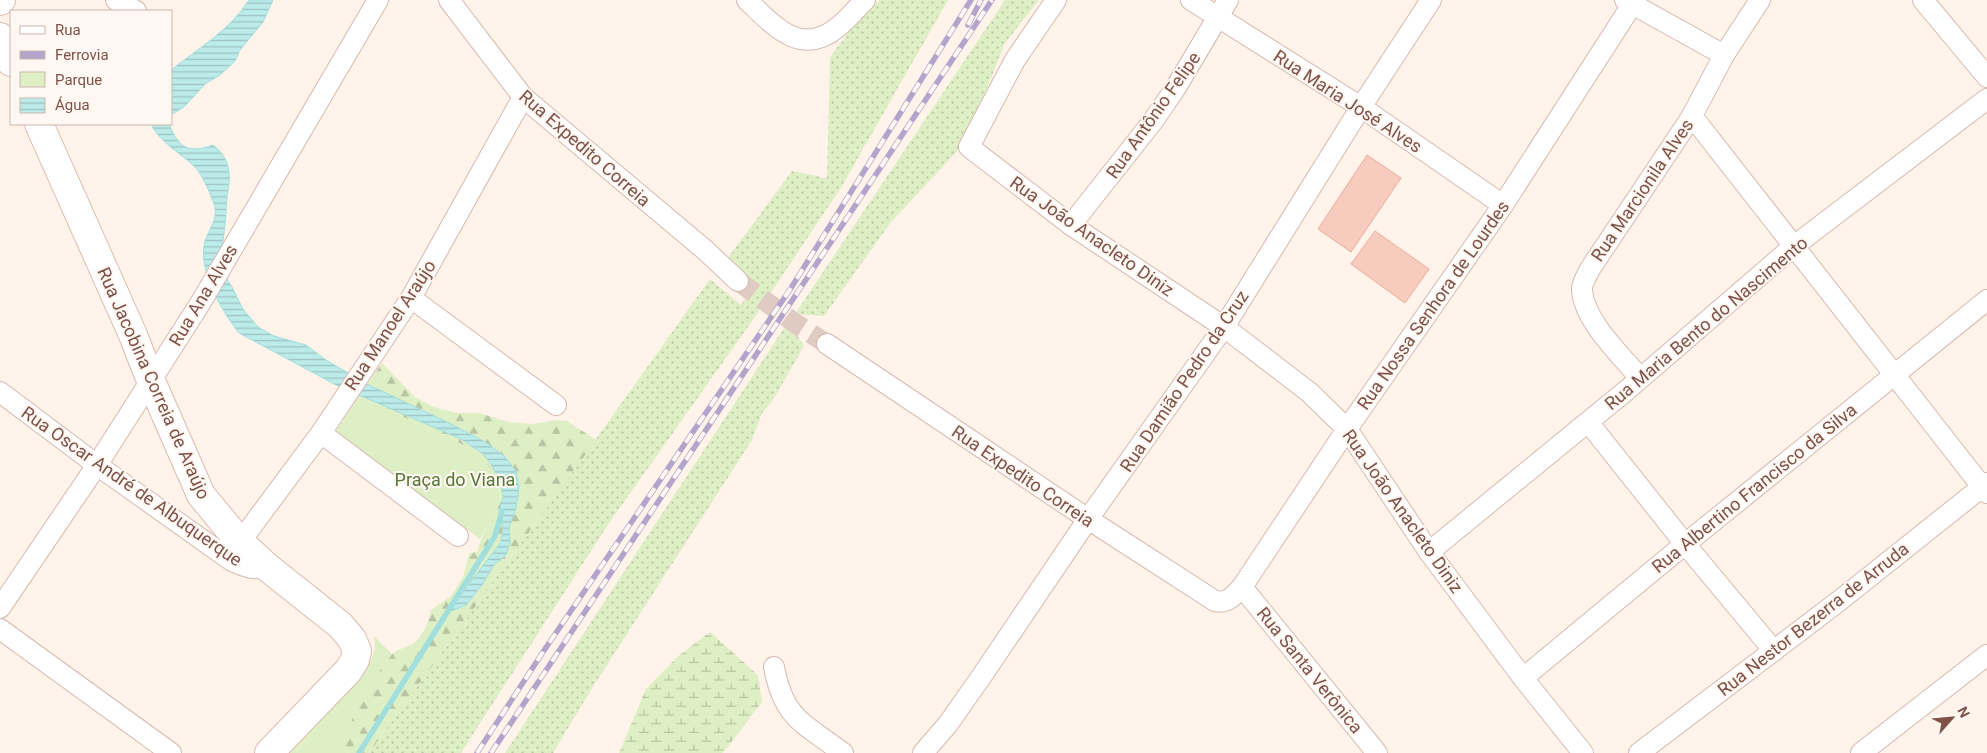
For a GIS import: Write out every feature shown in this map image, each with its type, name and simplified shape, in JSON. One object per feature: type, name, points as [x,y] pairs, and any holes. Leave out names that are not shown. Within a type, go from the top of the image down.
[{"type":"street","points":[[116,0],[134,10]]},
{"type":"street","name":"Rua Ana Alves","points":[[0,608],[97,465],[201,302],[378,0]]},
{"type":"street","name":"Rua Expedito Correia","points":[[449,0],[523,97],[705,250],[738,281]]},
{"type":"street","points":[[747,0],[786,33],[801,41],[814,40],[826,35],[838,27],[865,0]]},
{"type":"street","name":"Rua João Anacleto Diniz","points":[[1056,0],[1015,60],[968,147],[1071,225],[1224,327],[1309,392],[1347,428],[1429,552],[1523,678],[1583,753]]},
{"type":"street","name":"Rua Maria José Alves","points":[[1191,0],[1361,107],[1503,205]]},
{"type":"street","name":"Rua Antônio Felipe","points":[[1071,225],[1153,122],[1180,82],[1228,0]]},
{"type":"street","name":"Rua Damião Pedro da Cruz","points":[[924,753],[948,724],[1088,519],[1224,327],[1361,107],[1431,0]]},
{"type":"street","name":"Rua Marcionila Alves","points":[[1640,378],[1598,327],[1586,308],[1582,289],[1590,269],[1692,116],[1724,55],[1760,0]]},
{"type":"street","points":[[1923,0],[1987,76]]},
{"type":"street","points":[[1630,2],[1724,55]]},
{"type":"street","name":"Rua Nossa Senhora de Lourdes","points":[[1222,603],[1230,600],[1242,587],[1347,428],[1503,205],[1630,2]]},
{"type":"street","points":[[0,37],[10,60]]},
{"type":"street","name":"Rua Manoel Araújo","points":[[240,542],[321,433],[411,298],[523,97]]},
{"type":"street","name":"Rua Maria Bento do Nascimento","points":[[1429,552],[1588,422],[1794,246],[1987,99]]},
{"type":"street","points":[[1692,116],[1985,488]]},
{"type":"street","name":"Rua Jacobina Correia de Araújo","points":[[39,125],[134,335],[151,381],[201,495],[240,542],[267,567],[340,625],[352,639],[358,651],[348,671],[269,753]]},
{"type":"street","points":[[411,298],[556,405]]},
{"type":"street","name":"Rua Albertino Francisco da Silva","points":[[1523,678],[1685,544],[1987,300]]},
{"type":"street","name":"Rua Expedito Correia","points":[[827,344],[1088,519],[1215,601],[1222,603]]},
{"type":"street","name":"Rua Oscar André de Albuquerque","points":[[0,392],[97,465],[232,561],[256,569],[267,567]]},
{"type":"street","points":[[1588,422],[1685,544],[1774,650]]},
{"type":"street","points":[[321,433],[458,536]]},
{"type":"street","name":"Rua Nestor Bezerra de Arruda","points":[[1639,753],[1985,488]]},
{"type":"street","name":"Rua Santa Verônica","points":[[1242,587],[1375,752]]},
{"type":"street","points":[[0,629],[171,753]]},
{"type":"street","points":[[1861,753],[1987,655]]},
{"type":"street","points":[[774,667],[778,688],[786,705],[799,722],[843,753]]},
{"type":"green space","points":[[880,0],[948,0],[842,186],[750,324],[607,526],[461,753],[369,753],[710,279],[741,305],[755,283],[727,259],[792,171],[827,178],[830,57],[858,20]]},
{"type":"green space","points":[[1005,0],[1039,0],[1005,43],[965,143],[891,222],[824,316],[795,314]]},
{"type":"green space","points":[[788,322],[804,346],[773,400],[762,413],[752,440],[594,685],[553,753],[505,753]]},
{"type":"green space","points":[[382,363],[415,397],[434,407],[457,413],[479,413],[509,422],[532,424],[557,420],[567,421],[596,440],[369,753],[349,753],[342,743],[342,733],[351,725],[361,697],[392,654],[419,639],[427,625],[431,610],[451,596],[463,577],[469,554],[478,551],[482,537],[498,508],[501,496],[497,482],[485,461],[476,451],[359,396]]},
{"type":"green space","name":"Praça do Viana","points":[[359,396],[476,451],[480,455],[497,482],[501,496],[496,511],[480,539],[335,433]]},
{"type":"green space","points":[[710,632],[758,675],[762,702],[722,753],[619,753],[646,689],[677,657]]},
{"type":"green space","points":[[374,636],[392,654],[361,697],[351,725],[342,733],[342,743],[349,753],[284,753],[324,715],[368,667],[375,649]]},
{"type":"water","points":[[249,0],[273,0],[263,22],[240,50],[235,61],[220,75],[205,84],[185,106],[172,114],[172,69],[223,30]]},
{"type":"water","points":[[152,125],[170,125],[177,139],[185,147],[197,149],[213,145],[221,152],[229,171],[229,183],[223,240],[217,264],[243,309],[258,327],[274,336],[306,345],[326,360],[367,384],[487,443],[505,457],[516,471],[519,487],[516,508],[509,528],[510,543],[506,555],[493,566],[482,585],[466,605],[447,613],[501,542],[503,528],[499,512],[503,496],[501,483],[491,464],[483,454],[461,439],[338,386],[239,333],[225,313],[213,290],[205,265],[203,252],[205,241],[215,214],[211,195],[198,170],[165,142]]},
{"type":"building","points":[[1367,155],[1401,178],[1351,252],[1318,229]]},
{"type":"building","points":[[1375,231],[1429,269],[1405,303],[1351,264]]},
{"type":"waterway","points":[[359,753],[495,536],[502,511]]},
{"type":"tunnel","points":[[738,281],[827,344]]},
{"type":"railway","points":[[477,753],[545,649],[791,288],[971,0]]},
{"type":"railway","points":[[968,25],[981,0]]},
{"type":"railway","points":[[491,753],[992,0]]}]
